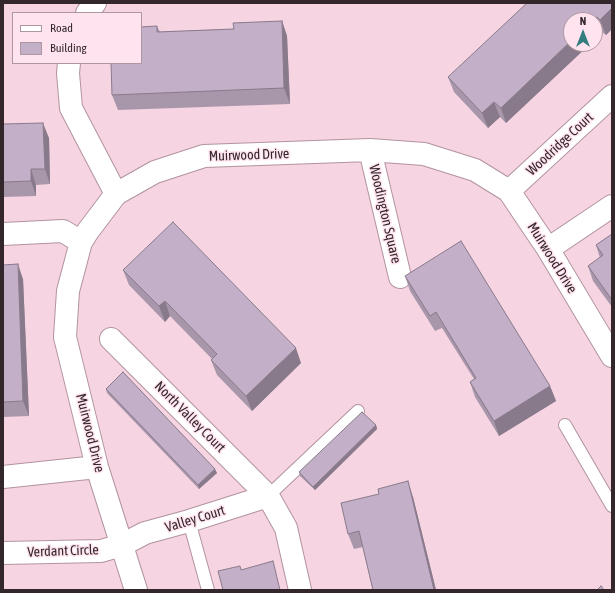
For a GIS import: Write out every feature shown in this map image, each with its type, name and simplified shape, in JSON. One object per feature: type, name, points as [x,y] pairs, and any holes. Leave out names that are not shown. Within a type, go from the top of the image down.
[{"type":"street","points":[[88,12],[96,3]]},
{"type":"street","points":[[69,64],[68,73],[71,108],[116,194]]},
{"type":"street","name":"Woodridge Court","points":[[509,191],[612,96]]},
{"type":"street","name":"Muirwood Drive","points":[[136,590],[98,467],[65,337],[68,291],[82,242],[88,231],[116,194],[155,172],[204,156],[370,150],[424,154],[475,170],[509,191],[548,249],[612,356]]},
{"type":"street","name":"Woodington Square","points":[[370,150],[400,278]]},
{"type":"street","points":[[548,249],[612,206]]},
{"type":"street","points":[[3,234],[63,231],[82,242]]},
{"type":"street","name":"North Valley Court","points":[[111,339],[268,496],[286,528],[300,590]]},
{"type":"street","points":[[3,477],[98,467]]},
{"type":"street","name":"Valley Court","points":[[122,545],[145,533],[188,522],[268,496]]},
{"type":"street","name":"Verdant Circle","points":[[3,553],[101,551],[122,545]]},
{"type":"lane","points":[[268,496],[358,411]]},
{"type":"lane","points":[[565,425],[612,506]]},
{"type":"lane","points":[[188,522],[208,590]]},
{"type":"building","points":[[527,3],[612,3],[612,8],[603,17],[603,12],[563,12],[563,49],[501,108],[494,102],[482,113],[448,77]]},
{"type":"building","points":[[282,21],[284,88],[112,95],[111,64],[142,64],[142,27],[157,26],[157,32],[234,29],[233,23]]},
{"type":"building","points":[[43,123],[45,169],[31,169],[31,181],[3,182],[3,124]]},
{"type":"building","points":[[173,222],[296,348],[246,396],[211,360],[217,354],[165,301],[159,306],[123,270]]},
{"type":"building","points":[[612,234],[612,300],[588,266],[603,255],[596,245]]},
{"type":"building","points":[[461,241],[550,386],[494,421],[470,382],[476,378],[436,312],[430,316],[405,276]]},
{"type":"building","points":[[18,264],[23,401],[3,402],[3,265]]},
{"type":"building","points":[[123,372],[215,469],[198,485],[106,389]]},
{"type":"building","points":[[362,412],[376,425],[313,487],[299,472]]},
{"type":"building","points":[[408,481],[434,590],[373,590],[359,531],[348,534],[341,503],[379,494],[378,489]]},
{"type":"building","points":[[273,561],[280,590],[223,590],[218,571],[240,566],[241,570]]},
{"type":"building","points":[[601,586],[604,590],[597,590]]}]
